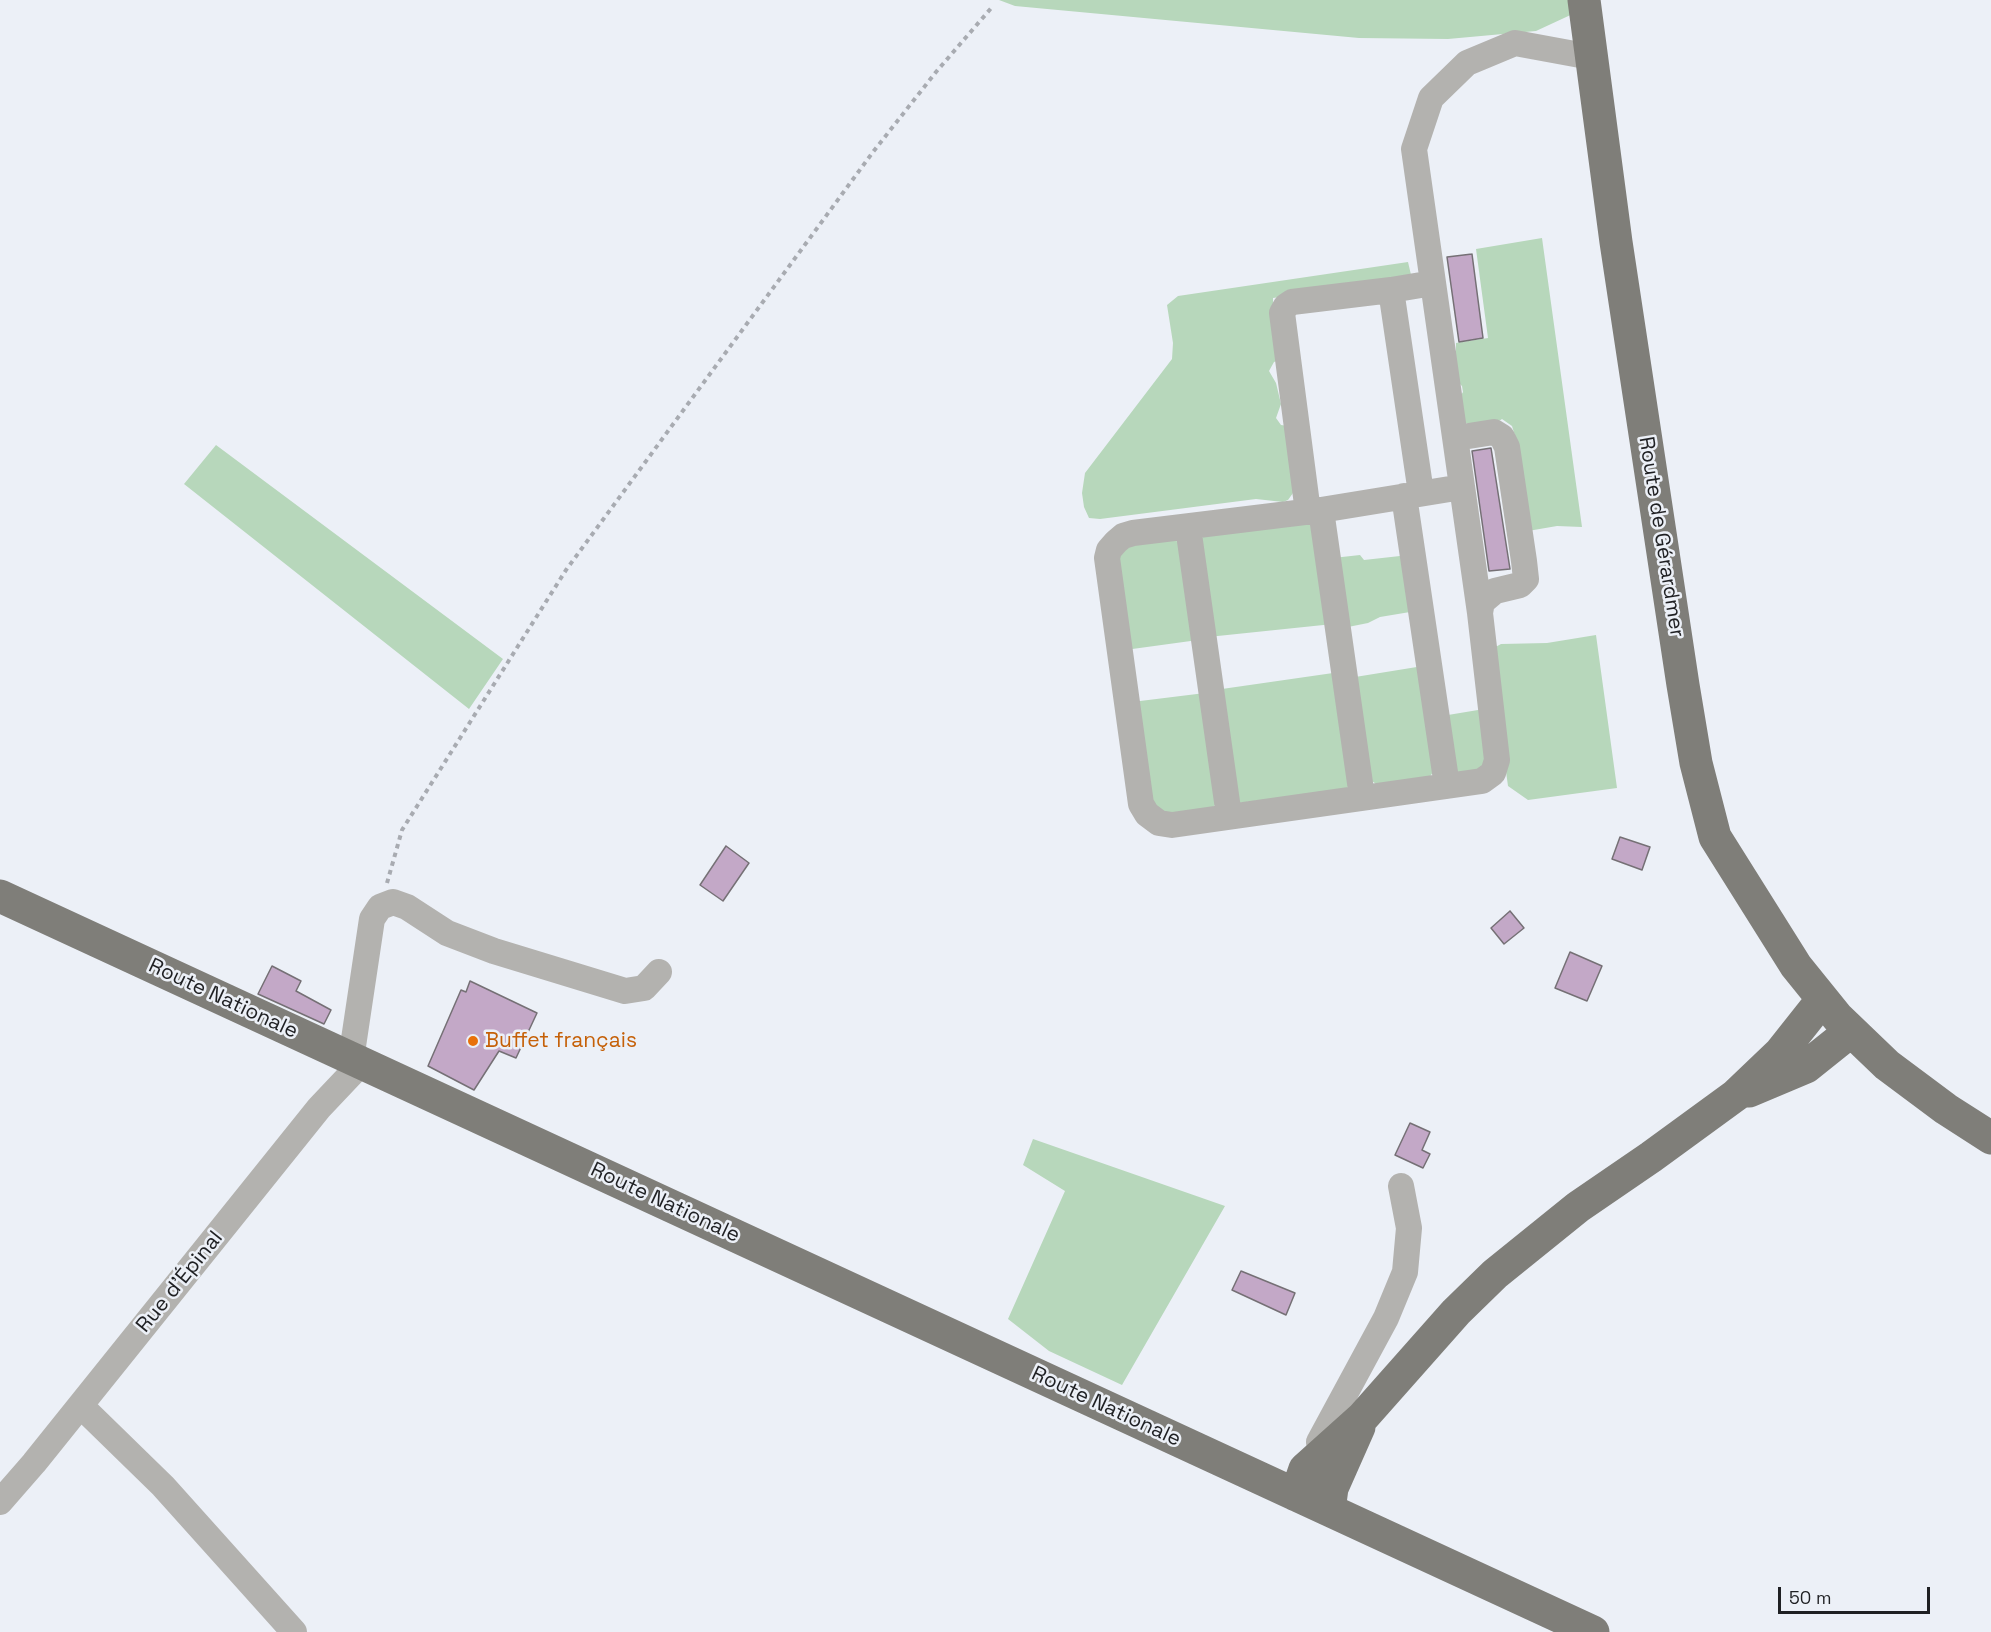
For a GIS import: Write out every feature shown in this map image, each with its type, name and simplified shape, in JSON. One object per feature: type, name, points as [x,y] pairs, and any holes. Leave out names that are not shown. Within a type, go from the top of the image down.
[{"type":"main road","name":"Route de Gérardmer","points":[[1584,0],[1616,243],[1683,685],[1699,773],[1715,837],[1796,966],[1851,1031],[1887,1065],[1946,1109],[1991,1138]]},
{"type":"main road","name":"Route Nationale","points":[[0,896],[1593,1632]]},
{"type":"main road","points":[[1296,1495],[1305,1469],[1363,1417],[1449,1320],[1495,1274],[1578,1207],[1736,1095],[1780,1053],[1822,999]]},
{"type":"main road","points":[[1736,1095],[1806,1067],[1851,1031]]},
{"type":"main road","points":[[1249,1473],[1298,1454],[1363,1417]]},
{"type":"main road","points":[[1329,1510],[1332,1488],[1363,1417]]},
{"type":"street","points":[[1462,487],[1315,511],[1133,533],[1123,536],[1109,550],[1107,558],[1141,804],[1147,814],[1159,823],[1172,825],[1482,782],[1493,773],[1497,760],[1480,613],[1414,149],[1431,98],[1467,63],[1515,43],[1591,57]]},
{"type":"street","points":[[1362,797],[1282,313],[1292,302],[1432,283]]},
{"type":"street","points":[[1391,290],[1447,786]]},
{"type":"street","points":[[1456,438],[1494,432],[1502,437],[1507,447],[1524,561],[1526,579],[1520,585],[1495,591],[1482,602],[1480,613]]},
{"type":"street","points":[[1188,527],[1229,816]]},
{"type":"street","points":[[356,1060],[353,1046],[372,920],[380,907],[393,902],[407,907],[447,933],[475,944],[625,991],[644,988],[659,972]]},
{"type":"street","name":"Rue d’Épinal","points":[[0,1502],[81,1406],[319,1108],[354,1071],[356,1060]]},
{"type":"street","points":[[1319,1442],[1386,1317],[1405,1272],[1409,1228],[1401,1186]]},
{"type":"street","points":[[81,1406],[163,1486],[294,1632]]},
{"type":"path","points":[[380,907],[402,830],[566,570],[873,152],[936,72],[993,6]]},
{"type":"green space","points":[[999,0],[1575,0],[1577,12],[1536,31],[1448,39],[1359,38],[1015,6]]},
{"type":"green space","points":[[1542,238],[1582,527],[1557,526],[1528,531],[1516,439],[1512,426],[1502,419],[1492,426],[1465,423],[1460,397],[1463,392],[1462,386],[1457,381],[1453,354],[1456,350],[1456,343],[1488,338],[1476,249]]},
{"type":"green space","points":[[1408,262],[1412,279],[1273,298],[1273,317],[1279,360],[1274,362],[1269,371],[1276,383],[1281,404],[1276,418],[1281,425],[1288,426],[1293,493],[1288,500],[1283,502],[1256,499],[1100,519],[1089,518],[1084,507],[1082,493],[1085,473],[1172,359],[1173,343],[1167,305],[1178,296]]},
{"type":"green space","points":[[216,445],[503,659],[469,709],[184,484]]},
{"type":"green space","points":[[1313,523],[1333,624],[1208,637],[1201,539],[1206,534]]},
{"type":"green space","points":[[1175,540],[1182,545],[1198,640],[1125,650],[1114,552],[1123,543]]},
{"type":"green space","points":[[1360,555],[1364,560],[1409,555],[1416,611],[1380,617],[1368,623],[1343,628],[1333,558]]},
{"type":"green space","points":[[1596,635],[1617,788],[1528,800],[1508,786],[1490,655],[1492,649],[1501,644],[1547,643]]},
{"type":"green space","points":[[1423,666],[1433,772],[1429,778],[1382,788],[1366,777],[1349,678]]},
{"type":"green space","points":[[1340,672],[1353,772],[1347,789],[1239,803],[1215,690]]},
{"type":"green space","points":[[1205,693],[1215,805],[1209,811],[1156,814],[1132,702]]},
{"type":"green space","points":[[1484,709],[1487,764],[1467,778],[1450,769],[1442,716]]},
{"type":"green space","points":[[1033,1139],[1225,1206],[1122,1385],[1049,1351],[1008,1319],[1065,1191],[1023,1165]]},
{"type":"building","points":[[1472,254],[1483,338],[1459,342],[1447,257]]},
{"type":"building","points":[[1491,448],[1510,569],[1489,571],[1472,451]]},
{"type":"building","points":[[1620,837],[1650,847],[1642,870],[1612,859]]},
{"type":"building","points":[[726,846],[749,863],[723,901],[700,885]]},
{"type":"building","points":[[1510,911],[1524,928],[1504,944],[1491,928]]},
{"type":"building","points":[[1570,952],[1602,966],[1587,1001],[1555,988]]},
{"type":"building","points":[[272,966],[301,981],[296,991],[331,1010],[324,1024],[258,994]]},
{"type":"building","points":[[470,981],[537,1013],[516,1058],[499,1051],[474,1090],[428,1066],[461,990],[466,992]]},
{"type":"building","points":[[1410,1123],[1430,1132],[1422,1150],[1430,1154],[1423,1168],[1395,1155]]},
{"type":"building","points":[[1241,1271],[1295,1293],[1286,1315],[1232,1290]]},
{"type":"place","name":"Buffet français","points":[[473,1041]]}]
